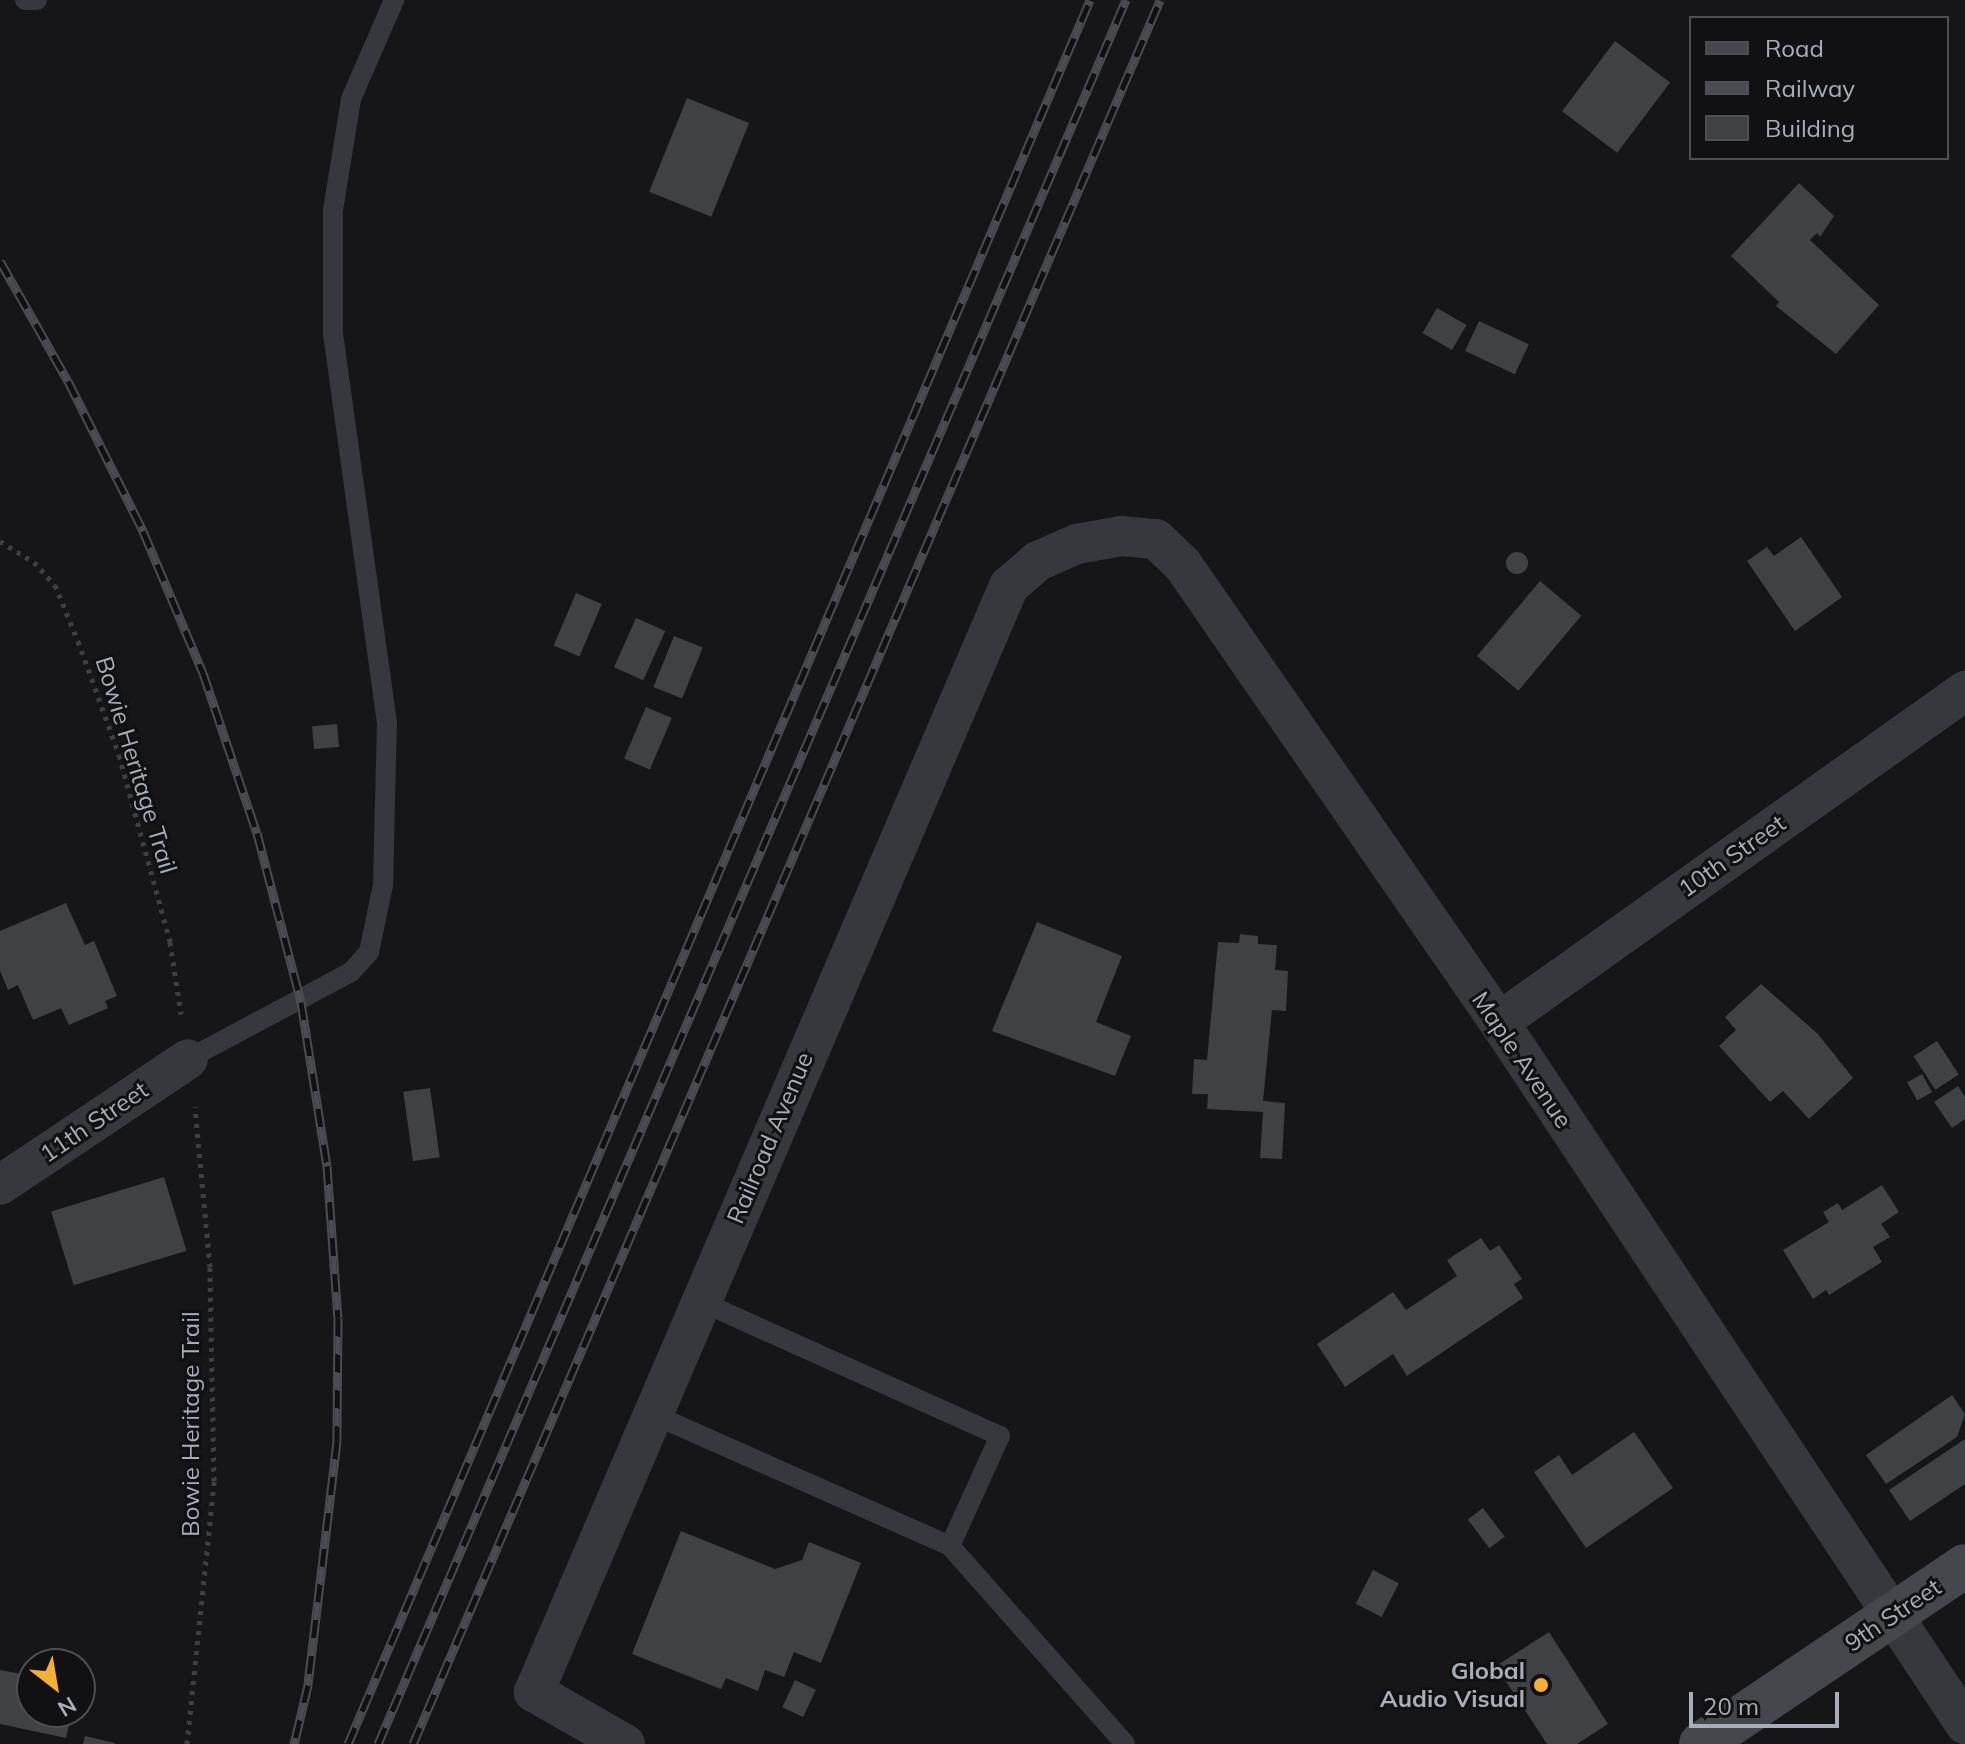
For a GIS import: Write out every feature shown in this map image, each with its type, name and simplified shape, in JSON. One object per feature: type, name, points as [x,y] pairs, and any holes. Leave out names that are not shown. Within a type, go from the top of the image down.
[{"type":"main road","name":"9th Street","points":[[1701,1744],[1965,1566]]},
{"type":"street","name":"Maple Avenue","points":[[1009,586],[1038,561],[1077,544],[1121,536],[1156,539],[1183,565],[1499,1022],[1890,1617],[1965,1724]]},
{"type":"street","name":"Railroad Avenue","points":[[625,1744],[534,1692],[650,1413],[1009,586]]},
{"type":"street","name":"10th Street","points":[[1499,1022],[1965,691]]},
{"type":"street","name":"11th Street","points":[[0,1185],[186,1044]]},
{"type":"lane","points":[[25,0],[37,0]]},
{"type":"lane","points":[[186,1044],[351,972],[369,952],[383,885],[387,723],[333,333],[333,210],[351,99],[394,0]]},
{"type":"lane","points":[[699,1301],[1000,1436],[950,1546]]},
{"type":"lane","points":[[650,1413],[950,1546],[1125,1744]]},
{"type":"path","name":"Bowie Heritage Trail","points":[[0,541],[34,562],[55,585],[78,641],[127,784],[170,942],[186,1044]]},
{"type":"path","name":"Bowie Heritage Trail","points":[[187,1744],[214,1481],[210,1267],[195,1104]]},
{"type":"building","points":[[1615,41],[1670,83],[1617,153],[1562,111]]},
{"type":"building","points":[[687,98],[749,123],[711,217],[649,192]]},
{"type":"building","points":[[1799,183],[1834,216],[1820,237],[1817,233],[1810,240],[1879,305],[1836,354],[1776,306],[1779,302],[1731,256]]},
{"type":"building","points":[[1437,308],[1466,325],[1452,350],[1422,333]]},
{"type":"building","points":[[1479,321],[1529,344],[1515,374],[1465,351]]},
{"type":"building","points":[[1801,537],[1842,597],[1795,631],[1747,561],[1767,547],[1774,556]]},
{"type":"building","points":[[1513,552],[1521,552],[1528,563],[1521,574],[1513,574],[1506,567],[1506,559]]},
{"type":"building","points":[[1540,581],[1581,616],[1518,691],[1477,656]]},
{"type":"building","points":[[576,593],[602,604],[580,656],[554,645]]},
{"type":"building","points":[[636,618],[665,631],[643,680],[614,667]]},
{"type":"building","points":[[674,636],[703,648],[682,699],[653,687]]},
{"type":"building","points":[[646,707],[672,718],[650,769],[624,759]]},
{"type":"building","points":[[337,724],[339,747],[314,749],[312,726]]},
{"type":"building","points":[[66,903],[85,945],[94,941],[117,996],[105,1001],[108,1008],[69,1025],[61,1008],[33,1020],[18,985],[8,990],[0,971],[0,931]]},
{"type":"building","points":[[1037,922],[1122,956],[1096,1022],[1131,1036],[1115,1076],[992,1031]]},
{"type":"building","points":[[1240,934],[1258,936],[1258,944],[1277,945],[1275,970],[1288,971],[1286,1011],[1272,1010],[1263,1101],[1285,1103],[1282,1159],[1260,1158],[1263,1112],[1207,1109],[1208,1094],[1192,1094],[1194,1059],[1207,1060],[1218,942],[1239,943]]},
{"type":"building","points":[[1761,984],[1818,1034],[1853,1078],[1809,1119],[1783,1091],[1770,1102],[1719,1046],[1736,1030],[1725,1017]]},
{"type":"building","points":[[1937,1041],[1959,1075],[1935,1090],[1914,1056]]},
{"type":"building","points":[[1922,1074],[1932,1092],[1917,1101],[1907,1082]]},
{"type":"building","points":[[1958,1086],[1965,1097],[1965,1119],[1952,1128],[1934,1102]]},
{"type":"building","points":[[430,1088],[440,1157],[413,1161],[403,1092]]},
{"type":"building","points":[[164,1177],[187,1251],[74,1285],[51,1211]]},
{"type":"building","points":[[1882,1185],[1899,1212],[1881,1224],[1890,1237],[1873,1247],[1882,1262],[1829,1295],[1826,1290],[1813,1299],[1783,1250],[1829,1222],[1823,1212],[1838,1203],[1842,1210]]},
{"type":"building","points":[[1481,1238],[1490,1251],[1499,1245],[1522,1279],[1514,1284],[1523,1298],[1407,1376],[1393,1354],[1345,1387],[1317,1344],[1393,1292],[1406,1310],[1457,1276],[1447,1260]]},
{"type":"building","points":[[1952,1395],[1965,1414],[1957,1437],[1886,1484],[1866,1455]]},
{"type":"building","points":[[1634,1432],[1673,1488],[1586,1548],[1534,1472],[1559,1455],[1572,1475]]},
{"type":"building","points":[[1965,1439],[1965,1484],[1910,1521],[1889,1490]]},
{"type":"building","points":[[1483,1508],[1505,1537],[1489,1548],[1468,1519]]},
{"type":"building","points":[[681,1531],[775,1569],[802,1560],[809,1542],[861,1563],[821,1663],[794,1652],[784,1677],[765,1670],[758,1691],[726,1678],[721,1689],[632,1654]]},
{"type":"building","points":[[1373,1570],[1399,1583],[1382,1617],[1356,1604]]},
{"type":"building","points":[[1549,1632],[1608,1724],[1577,1744],[1547,1744],[1496,1666]]},
{"type":"building","points":[[0,1670],[16,1673],[16,1727],[0,1724]]},
{"type":"building","points":[[795,1680],[816,1690],[803,1717],[782,1707]]},
{"type":"building","points":[[19,1728],[68,1728],[66,1738]]},
{"type":"building","points":[[85,1736],[115,1743],[115,1744],[83,1744]]},
{"type":"railway","points":[[348,1744],[1090,0]]},
{"type":"railway","points":[[378,1744],[1126,0]]},
{"type":"railway","points":[[413,1744],[1160,0]]},
{"type":"railway","points":[[0,261],[68,381],[143,531],[203,673],[257,833],[301,1002],[327,1166],[338,1318],[337,1441],[308,1685],[294,1744]]},
{"type":"place","name":"Global Audio Visual","points":[[1541,1685]]}]
